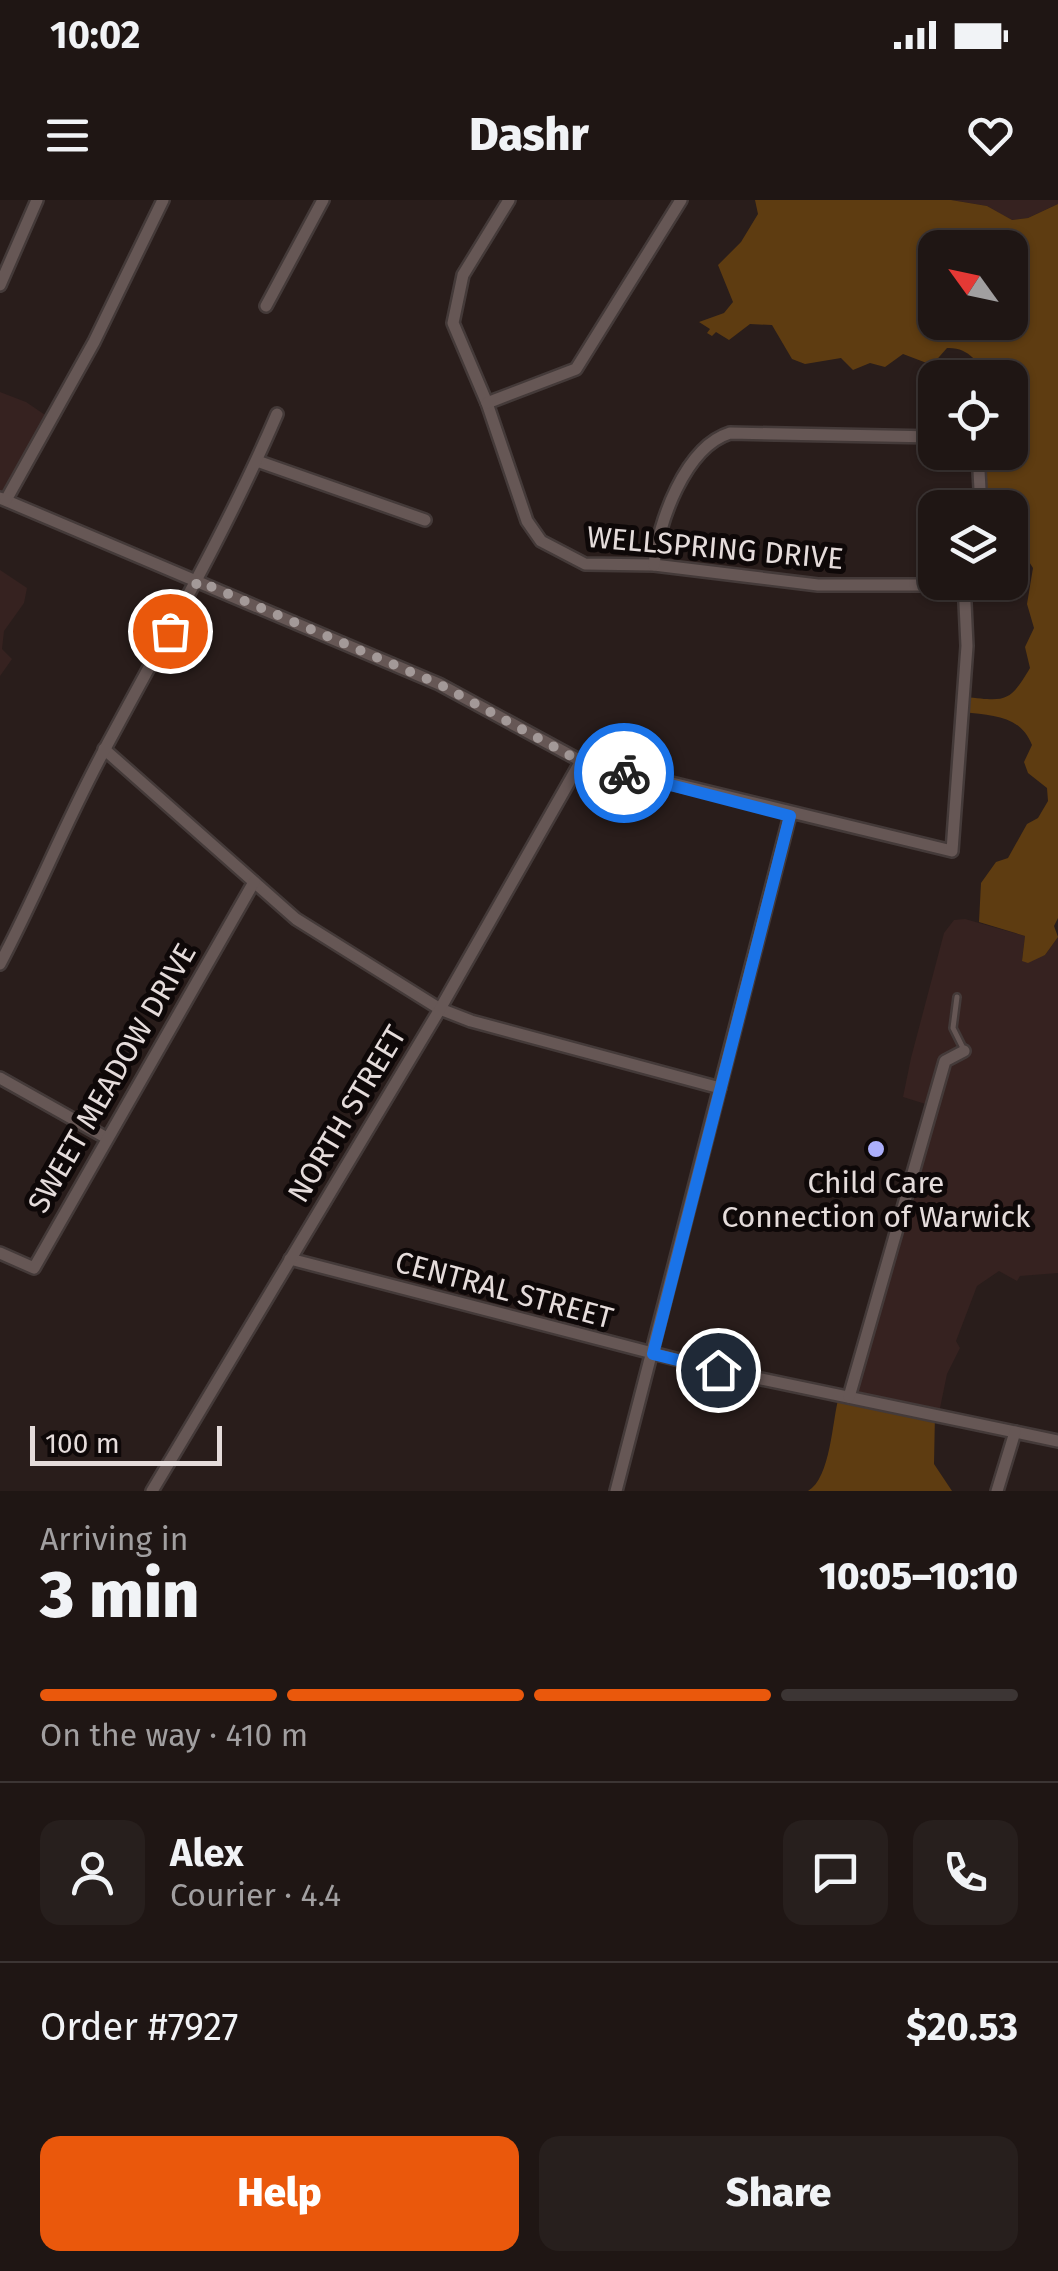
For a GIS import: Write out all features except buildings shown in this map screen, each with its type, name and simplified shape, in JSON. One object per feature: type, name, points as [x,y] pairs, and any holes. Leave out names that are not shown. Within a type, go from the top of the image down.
[{"type":"street","points":[[0,286],[37,200]]},
{"type":"street","points":[[163,200],[94,342],[3,499],[439,684],[580,761],[790,816],[952,851],[967,646],[965,600]]},
{"type":"street","points":[[266,306],[323,200]]},
{"type":"street","points":[[487,403],[576,369],[681,200]]},
{"type":"street","name":"WELLSPRING DRIVE","points":[[504,202],[463,275],[453,323],[487,403],[526,521],[541,541],[585,564],[654,565],[818,586],[918,585]]},
{"type":"street","points":[[0,964],[41,887],[104,749],[198,581],[278,414]]},
{"type":"street","points":[[654,565],[660,522],[703,450],[716,438],[730,434],[918,437]]},
{"type":"street","points":[[257,461],[425,520]]},
{"type":"street","points":[[104,749],[296,919],[440,1009],[471,1022],[720,1088]]},
{"type":"street","name":"NORTH STREET","points":[[152,1491],[440,1009],[580,761]]},
{"type":"street","points":[[616,1491],[790,816]]},
{"type":"street","name":"SWEET MEADOW DRIVE","points":[[0,1253],[34,1268],[105,1137],[146,1074],[254,882]]},
{"type":"street","points":[[849,1397],[945,1061],[964,1051]]},
{"type":"street","points":[[0,1078],[105,1137]]},
{"type":"street","name":"CENTRAL STREET","points":[[290,1259],[653,1354],[1058,1441]]},
{"type":"street","points":[[997,1491],[1016,1432]]},
{"type":"lane","points":[[957,997],[953,1028],[964,1051]]},
{"type":"shaded area","points":[[755,200],[951,200],[987,206],[1012,220],[1028,218],[1058,204],[1058,918],[1054,926],[1058,937],[1045,955],[1028,963],[1022,961],[1025,936],[979,922],[981,883],[996,862],[1008,858],[1027,824],[1038,818],[1048,801],[1047,788],[1028,773],[1024,762],[1032,745],[1020,728],[1004,719],[964,712],[965,697],[1005,698],[1030,668],[1025,647],[1034,628],[1027,604],[1033,568],[1028,560],[1028,490],[981,490],[980,470],[1028,470],[1028,360],[975,360],[962,350],[947,348],[936,360],[919,360],[903,354],[885,367],[870,363],[853,370],[841,358],[805,364],[792,359],[772,325],[750,324],[729,340],[716,332],[712,336],[707,333],[710,329],[699,322],[724,313],[733,302],[718,265],[741,242],[758,214]]},
{"type":"shaded area","points":[[951,200],[1058,200],[1058,204],[1028,218],[1011,220],[987,206]]},
{"type":"shaded area","points":[[0,392],[26,402],[48,417],[8,494],[0,497]]},
{"type":"shaded area","points":[[0,570],[27,588],[24,603],[4,631],[2,649],[12,659],[0,676]]},
{"type":"shaded area","points":[[965,919],[1025,936],[1022,960],[1045,955],[1058,937],[1058,1273],[1020,1276],[1017,1281],[999,1271],[977,1286],[956,1341],[960,1348],[947,1374],[939,1413],[855,1397],[932,1106],[903,1097],[911,1058],[944,933],[954,920]]},
{"type":"shaded area","points":[[839,1396],[935,1413],[934,1464],[952,1491],[808,1491],[816,1484],[826,1462]]},
{"type":"way so far","points":[[170,631],[198,581],[439,684],[580,761],[624,773]]},
{"type":"place","name":"Child Care Connection of Warwick","points":[[876,1149]]},
{"type":"route","points":[[624,773],[790,816],[672,1267],[653,1354],[718,1370]]}]
